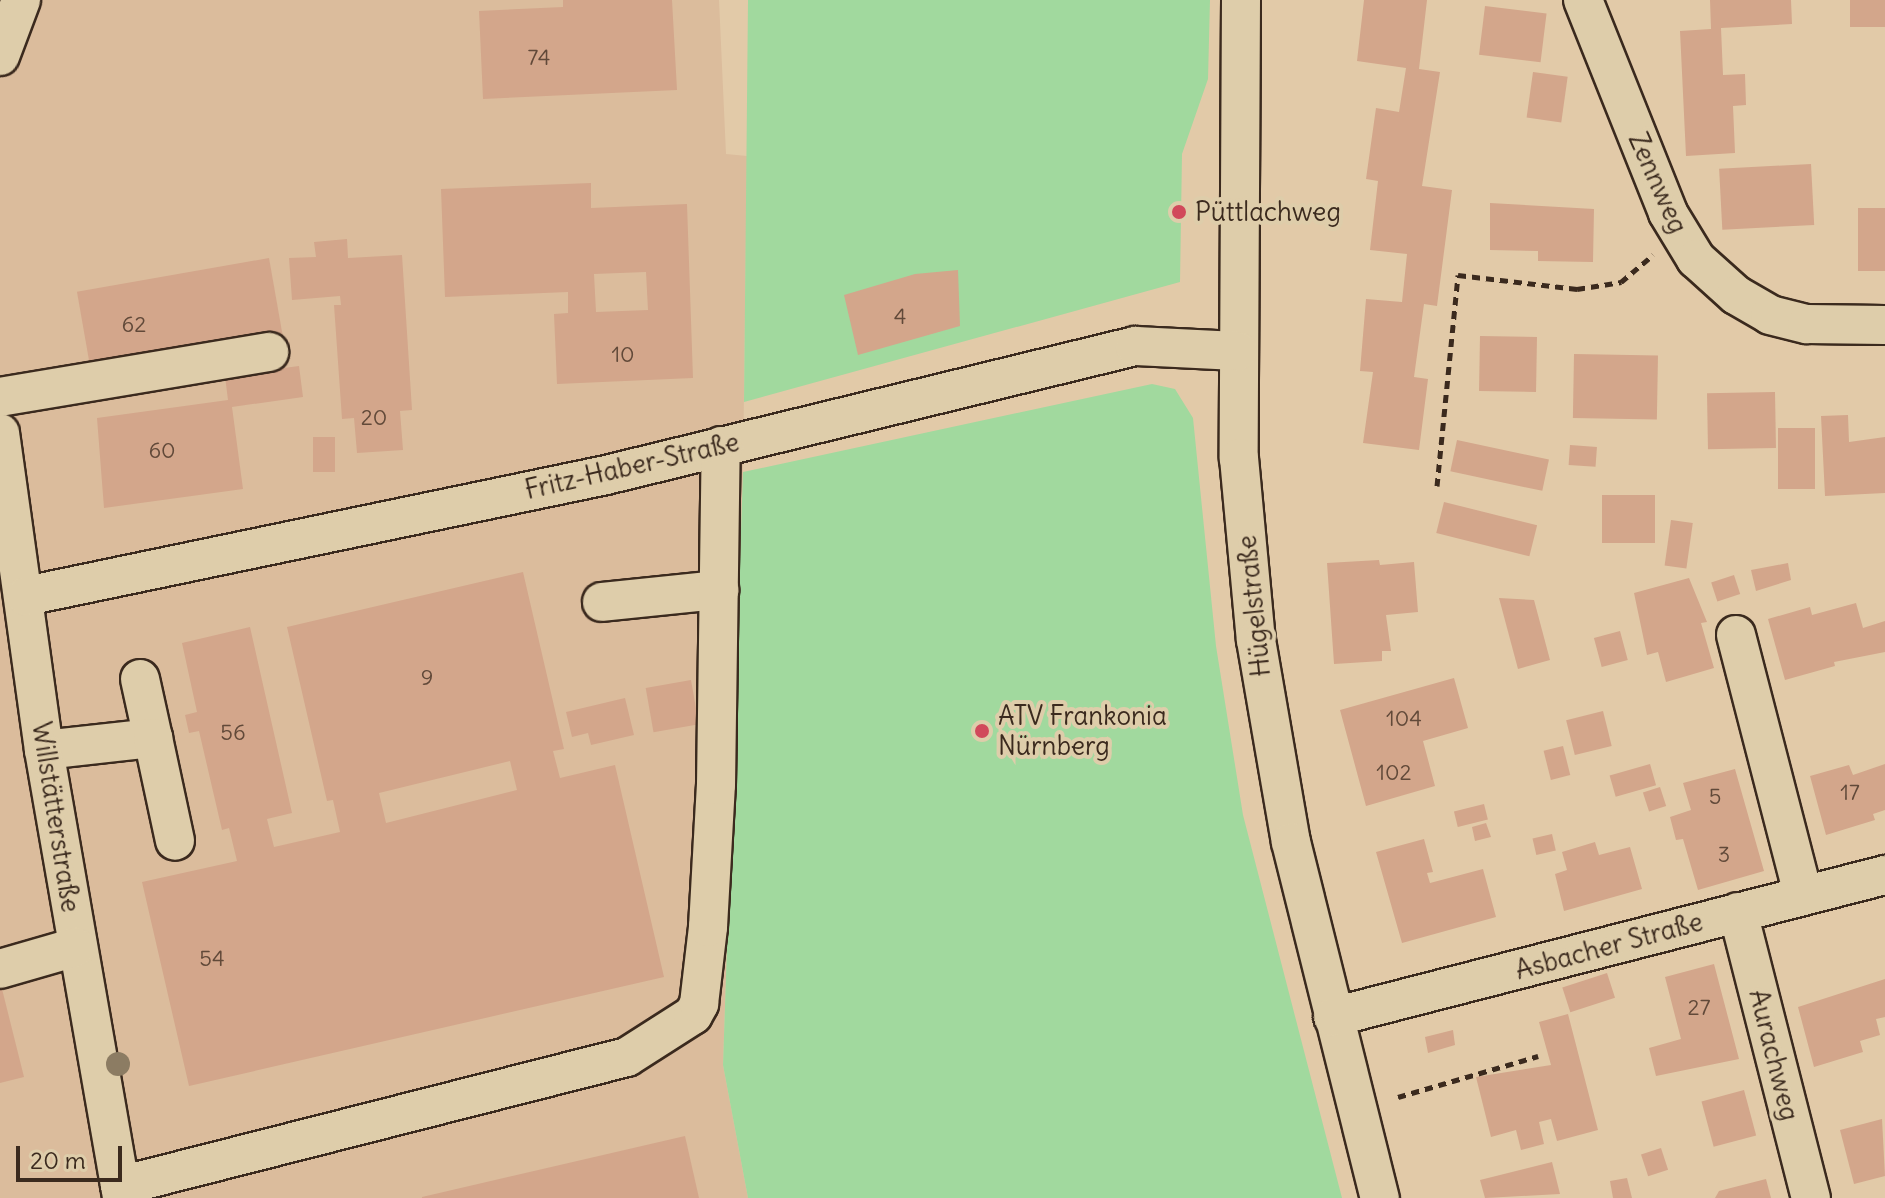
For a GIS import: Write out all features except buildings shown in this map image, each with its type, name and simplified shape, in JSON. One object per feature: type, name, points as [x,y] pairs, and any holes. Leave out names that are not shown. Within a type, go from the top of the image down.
[{"type":"street","points":[[0,56],[21,0]]},
{"type":"street","name":"Hügelstraße","points":[[1241,0],[1239,458],[1256,640],[1286,816],[1380,1198]]},
{"type":"street","name":"Zennweg","points":[[1583,0],[1678,234],[1696,259],[1736,295],[1770,315],[1807,324],[1885,325]]},
{"type":"street","name":"Fritz-Haber-Straße","points":[[26,596],[721,446],[1135,346],[1238,351]]},
{"type":"street","points":[[0,397],[269,352]]},
{"type":"street","name":"Willstätterstraße","points":[[0,433],[26,596],[44,750],[121,1192]]},
{"type":"street","points":[[121,1192],[627,1057],[693,1015],[699,1004],[708,927],[721,446]]},
{"type":"street","points":[[602,602],[719,590]]},
{"type":"street","points":[[1736,635],[1803,895]]},
{"type":"street","points":[[140,679],[175,841]]},
{"type":"street","points":[[44,750],[153,738]]},
{"type":"street","name":"Asbacher Straße","points":[[1333,1017],[1885,875]]},
{"type":"street","name":"Aurachweg","points":[[1738,912],[1811,1198]]},
{"type":"street","points":[[0,969],[76,947]]},
{"type":"path","points":[[1437,486],[1458,275],[1577,289],[1621,282],[1678,234]]},
{"type":"path","points":[[1398,1097],[1538,1056]]},
{"type":"shaded area","points":[[0,0],[719,0],[726,154],[747,156],[743,471],[723,1065],[748,1198],[0,1198]]},
{"type":"green space","points":[[748,0],[1210,0],[1208,79],[1182,154],[1180,282],[744,402]]},
{"type":"green space","name":"ATV Frankonia Nürnberg","points":[[1152,384],[1175,389],[1193,418],[1216,646],[1243,815],[1342,1198],[748,1198],[723,1065],[743,472]]},
{"type":"place","name":"Püttlachweg","points":[[1179,212]]},
{"type":"place","name":"ATV Frankonia Nürnberg","points":[[982,731]]}]
